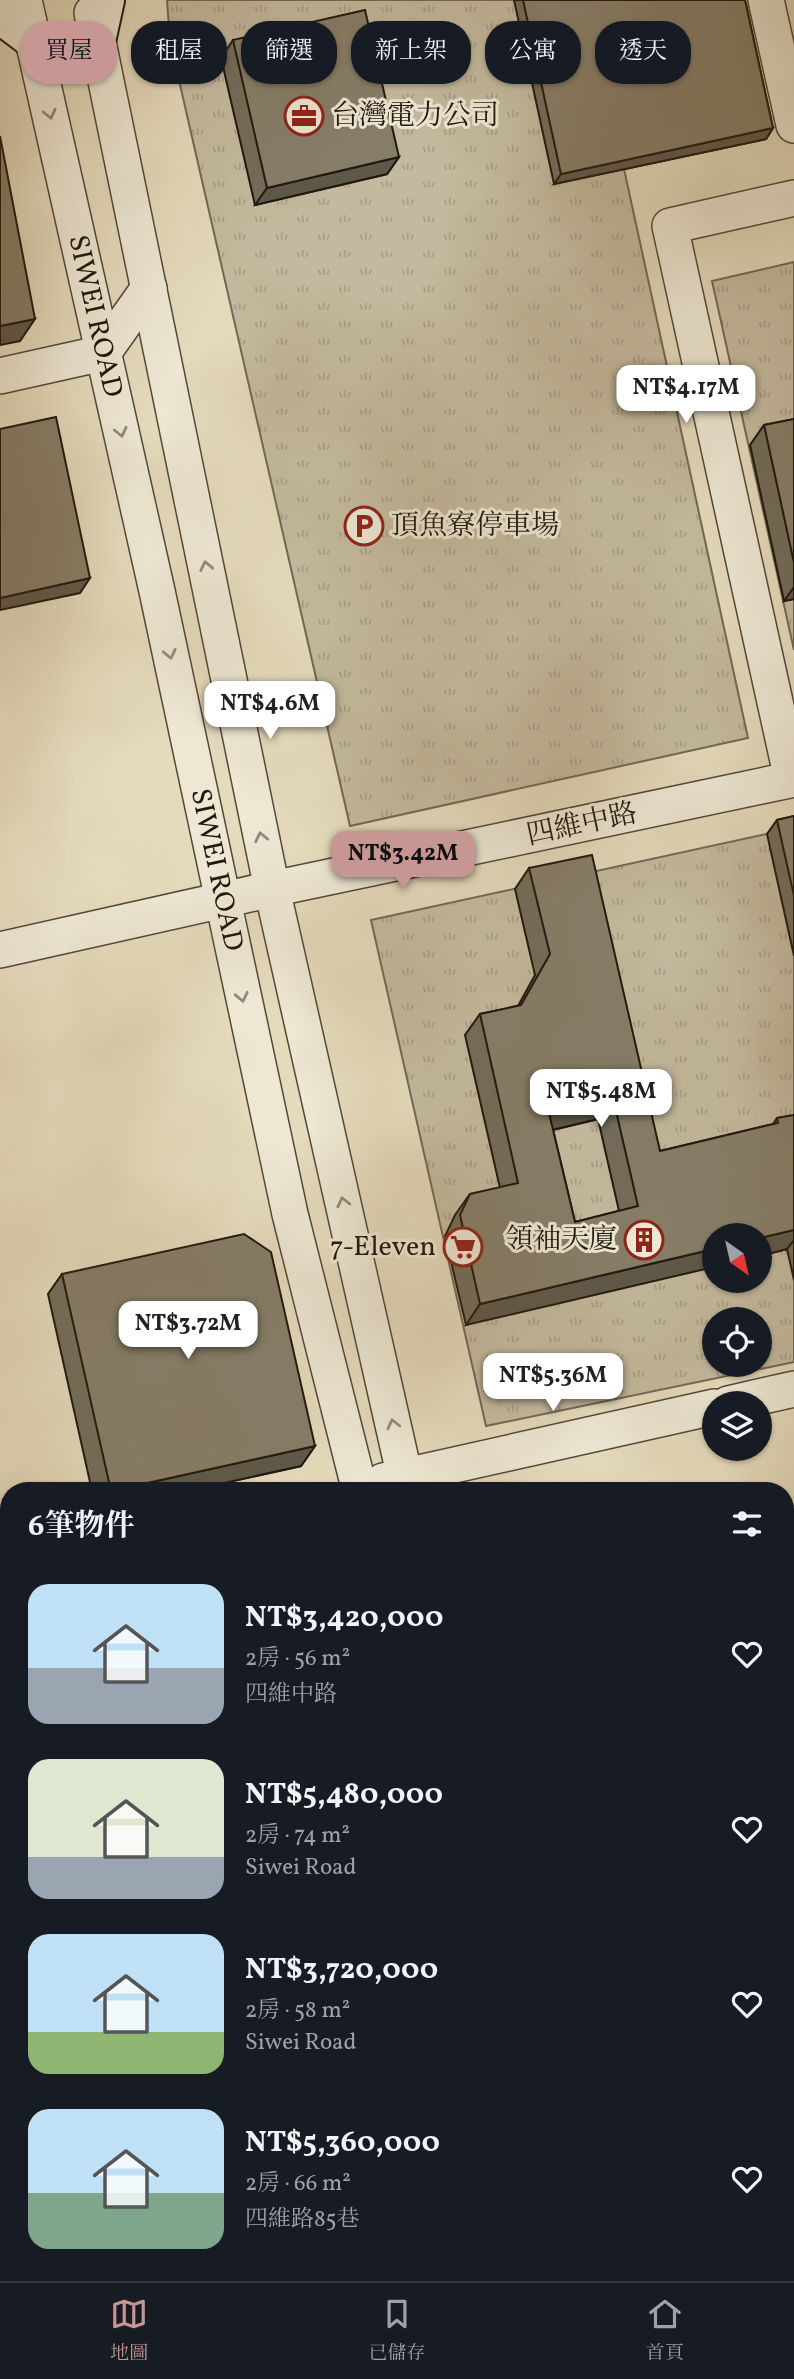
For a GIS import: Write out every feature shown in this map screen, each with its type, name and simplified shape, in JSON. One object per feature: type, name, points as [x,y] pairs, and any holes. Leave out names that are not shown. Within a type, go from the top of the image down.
[{"type":"street","name":"SIWEI ROAD","points":[[24,0],[28,21]]},
{"type":"street","name":"SIWEI ROAD","points":[[90,0],[93,21]]},
{"type":"street","points":[[100,21],[105,0]]},
{"type":"street","points":[[766,0],[794,125]]},
{"type":"street","points":[[0,14],[21,30]]},
{"type":"street","name":"SIWEI ROAD","points":[[42,84],[290,1214],[353,1482]]},
{"type":"street","name":"SIWEI ROAD","points":[[105,84],[272,889],[406,1482]]},
{"type":"street","points":[[793,779],[670,226],[794,198]]},
{"type":"street","points":[[0,376],[103,353],[149,288]]},
{"type":"street","name":"四維中路","points":[[0,950],[272,889],[793,779]]},
{"type":"street","points":[[772,1394],[794,1389]]},
{"type":"street","points":[[410,1482],[702,1409]]},
{"type":"green space","points":[[167,0],[735,0],[766,139],[624,169],[748,738],[350,826],[180,84],[227,84],[227,21],[169,21]]},
{"type":"green space","points":[[794,262],[794,650],[712,281]]},
{"type":"green space","points":[[794,828],[794,1362],[772,1367],[772,1307],[702,1307],[702,1377],[722,1377],[486,1426],[371,920]]},
{"type":"building","points":[[523,0],[745,0],[773,128],[561,174],[541,84],[581,84],[581,21],[528,21]]},
{"type":"building","points":[[365,10],[368,21],[351,21],[351,84],[382,84],[399,157],[267,188],[243,84],[337,84],[337,21],[317,21]]},
{"type":"building","points":[[241,38],[241,75],[233,40]]},
{"type":"building","points":[[0,136],[35,319],[0,326]]},
{"type":"building","points":[[56,417],[90,578],[0,598],[0,429]]},
{"type":"building","points":[[794,419],[794,563],[764,425]]},
{"type":"building","points":[[794,816],[794,896],[777,820]]},
{"type":"building","points":[[592,855],[660,1151],[778,1123],[777,1118],[794,1115],[794,1230],[772,1235],[772,1223],[702,1223],[702,1252],[480,1304],[460,1215],[470,1194],[518,1183],[480,1014],[521,1005],[550,954],[529,868]],"holes":[[[613,1098],[638,1206],[575,1222],[549,1113]]]},
{"type":"building","points":[[244,1234],[271,1252],[315,1446],[152,1482],[109,1482],[62,1274]]},
{"type":"place","name":"台灣電力公司","points":[[304,116]]},
{"type":"place","name":"頂魚寮停車場","points":[[364,526]]},
{"type":"place","name":"領袖天廈","points":[[644,1240]]},
{"type":"place","name":"7-Eleven","points":[[463,1247]]}]
